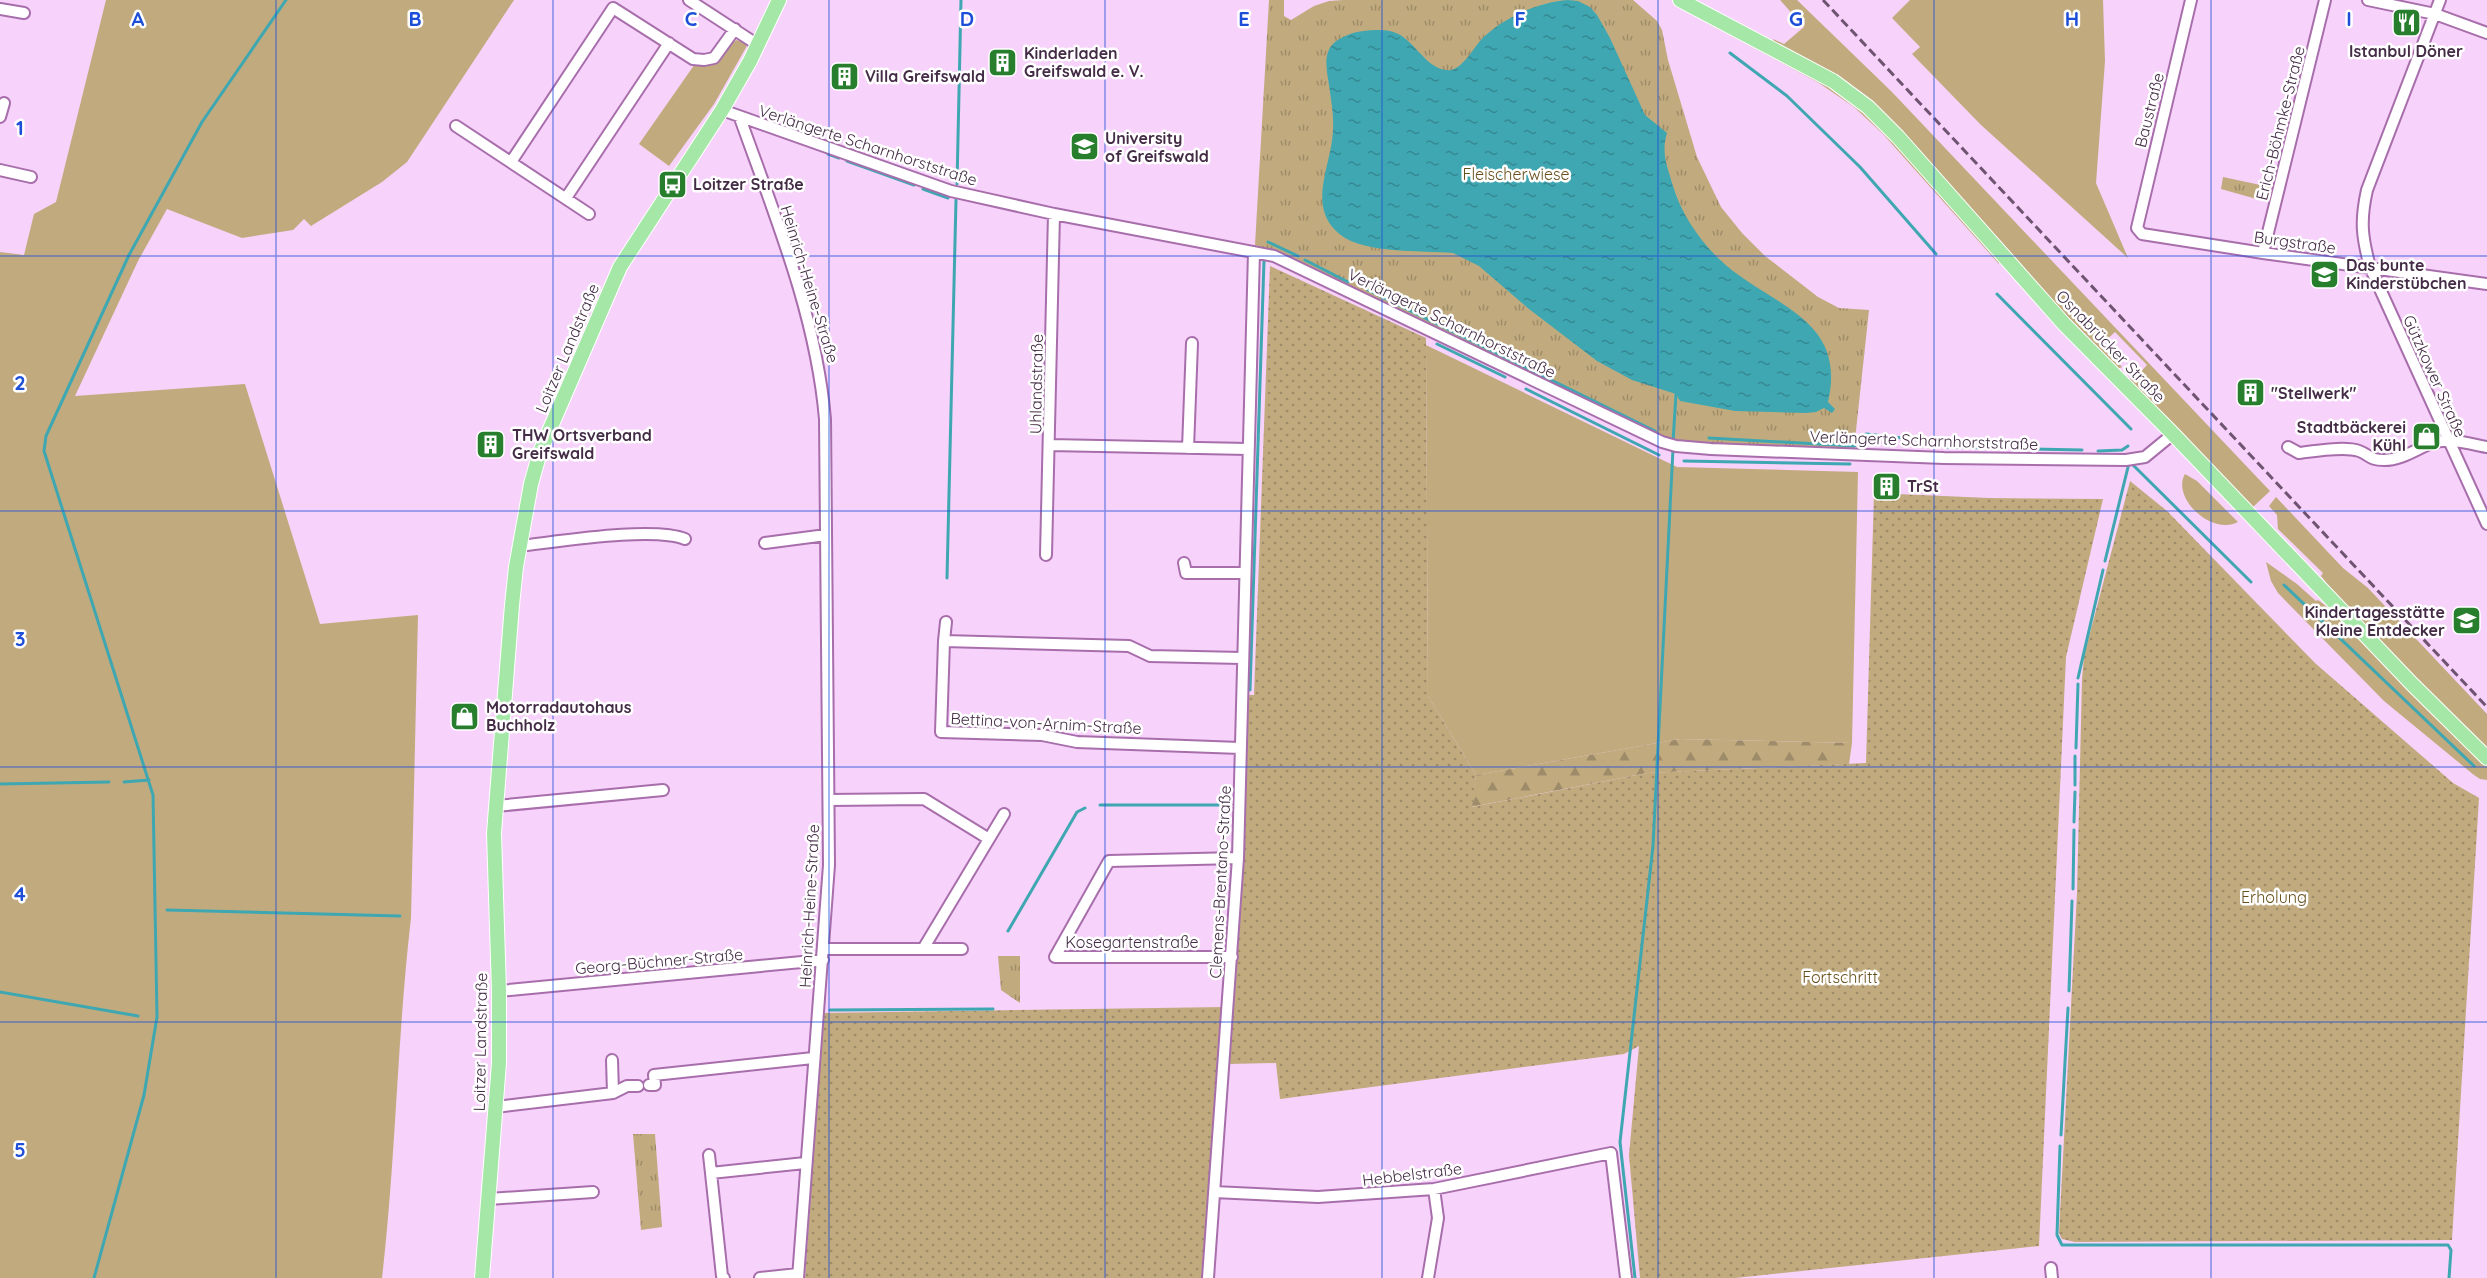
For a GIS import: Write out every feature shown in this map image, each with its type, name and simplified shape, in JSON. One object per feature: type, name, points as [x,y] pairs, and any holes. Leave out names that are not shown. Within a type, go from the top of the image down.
[{"type":"main road","points":[[722,110],[758,45],[779,0]]},
{"type":"main road","name":"Osnabrücker Straße","points":[[1680,0],[1833,81],[1868,107],[1898,137],[2064,324],[2173,434],[2412,684],[2487,758]]},
{"type":"main road","name":"Loitzer Landstraße","points":[[482,1278],[496,1107],[499,991],[493,858],[496,806],[511,616],[519,546],[531,484],[540,452],[620,267],[722,110]]},
{"type":"street","points":[[688,0],[758,45]]},
{"type":"street","name":"Baustraße","points":[[2138,228],[2192,0]]},
{"type":"street","name":"Erich-Böhmke-Straße","points":[[2263,253],[2325,0]]},
{"type":"street","points":[[2368,0],[2435,14],[2487,33]]},
{"type":"street","name":"Gützkower Straße","points":[[2440,0],[2367,190],[2361,215],[2361,228],[2370,267],[2447,441],[2487,524]]},
{"type":"street","points":[[511,162],[613,8],[693,59],[714,58],[735,29]]},
{"type":"street","points":[[0,9],[24,13]]},
{"type":"street","points":[[566,198],[669,43]]},
{"type":"street","points":[[0,117],[4,103]]},
{"type":"street","name":"Verlängerte Scharnhorststraße","points":[[722,110],[951,191],[1054,214],[1274,255],[1672,445],[1711,449],[1944,458],[2126,460],[2145,457],[2173,434]]},
{"type":"street","name":"Heinrich-Heine-Straße","points":[[740,118],[788,253],[821,371],[825,419],[829,865],[798,1276]]},
{"type":"street","points":[[456,126],[589,213]]},
{"type":"street","points":[[0,170],[31,177]]},
{"type":"street","name":"Uhlandstraße","points":[[1046,555],[1054,214]]},
{"type":"street","name":"Burgstraße","points":[[2138,228],[2142,234],[2487,284]]},
{"type":"street","name":"Clemens-Brentano-Straße","points":[[1208,1278],[1238,858],[1254,252]]},
{"type":"street","points":[[1188,448],[1192,344]]},
{"type":"street","points":[[2288,447],[2299,453],[2359,451],[2370,459],[2382,460],[2403,456],[2434,443],[2447,441],[2487,447]]},
{"type":"street","points":[[1050,445],[1248,449]]},
{"type":"street","points":[[519,546],[648,534],[677,536],[685,539]]},
{"type":"street","points":[[765,543],[826,535]]},
{"type":"street","points":[[1184,563],[1186,573],[1245,573]]},
{"type":"street","name":"Bettina-von-Arnim-Straße","points":[[946,622],[941,732],[1042,735],[1077,742],[1240,747]]},
{"type":"street","points":[[944,641],[1129,646],[1150,656],[1242,658]]},
{"type":"street","points":[[496,806],[663,790]]},
{"type":"street","points":[[829,800],[924,799],[989,839]]},
{"type":"street","points":[[923,949],[1004,814]]},
{"type":"street","name":"Kosegartenstraße","points":[[1232,957],[1055,957],[1109,861],[1238,858]]},
{"type":"street","name":"Georg-Büchner-Straße","points":[[499,991],[823,955],[962,949]]},
{"type":"street","points":[[496,1107],[613,1094],[627,1086],[655,1085],[654,1075],[813,1058]]},
{"type":"street","points":[[612,1060],[613,1094]]},
{"type":"street","name":"Hebbelstraße","points":[[1214,1192],[1318,1197],[1434,1190],[1611,1153],[1626,1278]]},
{"type":"street","points":[[709,1155],[724,1278]]},
{"type":"street","points":[[711,1173],[805,1163]]},
{"type":"street","points":[[1428,1278],[1438,1218],[1434,1190]]},
{"type":"street","points":[[489,1198],[593,1192]]},
{"type":"street","points":[[760,1278],[798,1276]]},
{"type":"green space","points":[[106,0],[514,0],[407,162],[382,182],[311,226],[304,219],[293,230],[242,238],[167,209],[138,261],[75,396],[245,384],[320,624],[418,615],[411,918],[382,1278],[0,1278],[0,252],[24,255],[34,214],[56,202]]},
{"type":"green space","name":"Fleischerwiese","points":[[1269,0],[1284,0],[1284,16],[1291,20],[1314,6],[1329,1],[1343,0],[1633,0],[1657,21],[1662,30],[1668,60],[1697,157],[1721,207],[1765,256],[1818,297],[1839,308],[1869,310],[1854,449],[1701,443],[1663,438],[1299,263],[1255,245]]},
{"type":"green space","points":[[1780,0],[1797,0],[1892,92],[2270,491],[2253,507],[2130,385],[2130,375],[2134,379],[2147,365],[2115,332],[2101,345],[2122,367],[2120,368],[2113,368],[2067,320],[1893,123],[1775,44],[1773,39],[1784,44],[1804,27]]},
{"type":"green space","points":[[1910,0],[2103,0],[2105,61],[2096,183],[2128,258],[1980,124],[1912,54],[1920,47],[1892,18]]},
{"type":"green space","points":[[1710,20],[1814,75],[1868,113],[2000,258],[1999,264],[1883,134],[1854,107],[1819,83],[1709,24]]},
{"type":"green space","points":[[737,40],[748,44],[714,104],[669,166],[639,144],[697,61]]},
{"type":"green space","points":[[2223,177],[2270,187],[2267,202],[2221,189]]},
{"type":"green space","name":"Fortschritt","points":[[1270,266],[1426,338],[1428,696],[1476,775],[1472,807],[1647,773],[1866,763],[1874,493],[1989,498],[2103,499],[2066,657],[2039,1246],[1735,1278],[1640,1278],[1629,1155],[1639,1046],[1624,1054],[1280,1099],[1276,1063],[1228,1064],[1244,848],[1247,695],[1254,695]]},
{"type":"green space","points":[[1426,345],[1677,467],[1858,472],[1852,743],[1680,739],[1476,775],[1428,696]]},
{"type":"green space","points":[[2185,474],[2197,481],[2238,522],[2228,525],[2217,524],[2196,512],[2184,494],[2182,484]]},
{"type":"green space","name":"Erholung","points":[[2130,481],[2167,511],[2315,663],[2453,783],[2479,798],[2452,1240],[2075,1242],[2062,1239],[2059,1233],[2077,893],[2084,656]]},
{"type":"green space","points":[[2276,497],[2343,568],[2368,588],[2487,714],[2487,751],[2344,606],[2321,576],[2323,573],[2278,529],[2277,515],[2269,506]]},
{"type":"green space","points":[[2266,562],[2316,601],[2318,600],[2340,616],[2487,765],[2487,780],[2474,775],[2384,701],[2278,593],[2271,581]]},
{"type":"green space","points":[[1680,739],[1852,743],[1849,764],[1647,773],[1471,807],[1476,775]]},
{"type":"green space","points":[[998,956],[1020,956],[1020,1003],[1001,990]]},
{"type":"green space","points":[[1225,1007],[1203,1278],[805,1278],[823,1013]]},
{"type":"green space","points":[[633,1134],[655,1134],[662,1227],[641,1230]]},
{"type":"water","name":"Fleischerwiese","points":[[1568,0],[1578,1],[1590,7],[1597,15],[1645,115],[1667,133],[1666,160],[1676,196],[1697,234],[1718,258],[1799,315],[1815,331],[1826,350],[1831,373],[1828,402],[1835,409],[1832,413],[1824,408],[1806,413],[1735,411],[1680,401],[1676,394],[1632,380],[1597,361],[1529,309],[1479,266],[1453,253],[1391,250],[1358,244],[1335,230],[1327,219],[1322,195],[1332,143],[1333,124],[1326,62],[1328,51],[1335,42],[1360,32],[1380,30],[1392,32],[1403,37],[1435,66],[1443,70],[1451,70],[1461,65],[1494,28],[1514,16],[1535,7]]},
{"type":"waterway","points":[[94,1278],[144,1095],[157,1017],[153,795],[44,451],[46,436],[129,255],[202,122],[286,0]]},
{"type":"waterway","points":[[957,184],[961,0]]},
{"type":"waterway","points":[[1730,53],[1787,96],[1860,167],[1936,254]]},
{"type":"waterway","points":[[828,154],[839,158]]},
{"type":"waterway","points":[[847,161],[914,185]]},
{"type":"waterway","points":[[923,189],[948,198]]},
{"type":"waterway","points":[[947,578],[956,200]]},
{"type":"waterway","points":[[1268,242],[1298,256]]},
{"type":"waterway","points":[[1305,260],[1348,282]]},
{"type":"waterway","points":[[1250,690],[1264,261]]},
{"type":"waterway","points":[[1368,290],[1655,431]]},
{"type":"waterway","points":[[1997,294],[2131,429]]},
{"type":"waterway","points":[[1437,344],[1505,377]]},
{"type":"waterway","points":[[1526,389],[1659,455]]},
{"type":"waterway","points":[[1673,442],[1676,394]]},
{"type":"waterway","points":[[1866,446],[1866,434],[1921,440]]},
{"type":"waterway","points":[[1709,438],[1855,446]]},
{"type":"waterway","points":[[2098,451],[2122,450],[2128,446]]},
{"type":"waterway","points":[[1946,447],[1996,448]]},
{"type":"waterway","points":[[1635,1278],[1620,1142],[1653,846],[1673,449]]},
{"type":"waterway","points":[[2030,449],[2082,450]]},
{"type":"waterway","points":[[1684,461],[1850,464]]},
{"type":"waterway","points":[[2105,561],[2129,463]]},
{"type":"waterway","points":[[2131,463],[2251,582]]},
{"type":"waterway","points":[[2078,678],[2103,570]]},
{"type":"waterway","points":[[2284,585],[2474,766]]},
{"type":"waterway","points":[[2076,748],[2078,684]]},
{"type":"waterway","points":[[2075,756],[2075,785]]},
{"type":"waterway","points":[[124,782],[149,780]]},
{"type":"waterway","points":[[0,784],[109,782]]},
{"type":"waterway","points":[[2074,822],[2075,792]]},
{"type":"waterway","points":[[1100,805],[1222,805]]},
{"type":"waterway","points":[[1008,931],[1077,812],[1085,808]]},
{"type":"waterway","points":[[2073,889],[2074,830]]},
{"type":"waterway","points":[[2069,991],[2072,901]]},
{"type":"waterway","points":[[167,910],[400,916]]},
{"type":"waterway","points":[[0,992],[138,1016]]},
{"type":"waterway","points":[[2061,1135],[2068,1008]]},
{"type":"waterway","points":[[830,1010],[993,1009]]},
{"type":"waterway","points":[[2060,1146],[2057,1235],[2062,1245],[2448,1245],[2451,1250],[2449,1278]]},
{"type":"railway","points":[[1823,0],[2487,707]]},
{"type":"place","name":"Istanbul Döner","points":[[2406,23]]},
{"type":"place","name":"Kinderladen Greifswald e. V.","points":[[1003,62]]},
{"type":"place","name":"Villa Greifswald","points":[[844,76]]},
{"type":"place","name":"University of Greifswald","points":[[1084,147]]},
{"type":"place","name":"Loitzer Straße","points":[[672,184]]},
{"type":"place","name":"Das bunte Kinderstübchen","points":[[2325,274]]},
{"type":"place","name":"\"Stellwerk\"","points":[[2250,393]]},
{"type":"place","name":"Stadtbäckerei Kühl","points":[[2427,436]]},
{"type":"place","name":"THW Ortsverband Greifswald","points":[[491,444]]},
{"type":"place","name":"TrSt","points":[[1886,486]]},
{"type":"place","name":"Kindertagesstätte Kleine Entdecker","points":[[2466,621]]},
{"type":"place","name":"Motorradautohaus Buchholz","points":[[465,716]]}]
